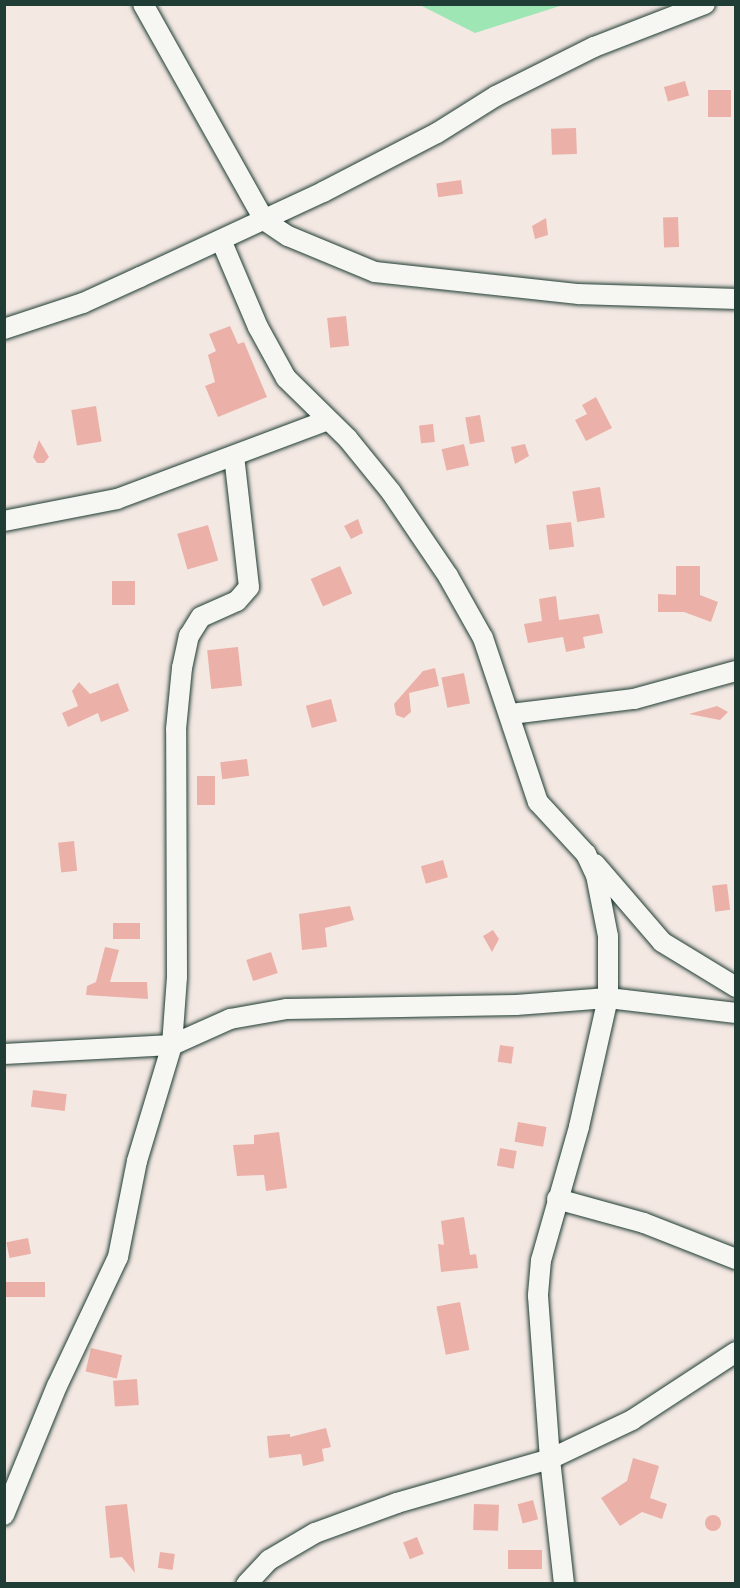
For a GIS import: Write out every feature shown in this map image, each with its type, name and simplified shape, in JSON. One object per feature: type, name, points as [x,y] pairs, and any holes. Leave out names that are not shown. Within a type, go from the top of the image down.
[{"type":"street","points":[[143,4],[264,220],[288,236],[375,272],[579,294],[735,299]]},
{"type":"street","points":[[4,329],[83,303],[221,240],[264,220],[594,48],[705,4]]},
{"type":"street","points":[[221,240],[271,355],[298,392],[328,420],[391,492],[448,576],[483,638],[511,714],[538,802],[662,942],[735,987]]},
{"type":"street","points":[[4,521],[117,499],[328,420]]},
{"type":"street","points":[[4,1515],[57,1386],[118,1257],[137,1161],[172,1045],[177,977],[176,729],[182,668],[189,636],[201,617],[237,601],[249,587],[234,456]]},
{"type":"street","points":[[511,714],[634,699],[735,670]]},
{"type":"street","points":[[564,1584],[550,1460],[538,1287],[541,1260],[579,1127],[608,998],[608,936],[596,875],[586,854]]},
{"type":"street","points":[[4,1054],[172,1045],[230,1019],[287,1009],[516,1005],[608,998],[735,1013]]},
{"type":"street","points":[[557,1199],[644,1223],[735,1259]]},
{"type":"street","points":[[248,1584],[269,1560],[315,1533],[397,1503],[550,1460],[632,1420],[735,1352]]},
{"type":"green space","points":[[420,5],[563,5],[475,33]]},
{"type":"building","points":[[685,81],[689,95],[668,101],[664,87]]},
{"type":"building","points":[[708,90],[731,90],[731,117],[708,117]]},
{"type":"building","points":[[576,128],[577,154],[552,155],[551,129]]},
{"type":"building","points":[[461,180],[463,194],[438,197],[436,183]]},
{"type":"building","points":[[678,217],[679,247],[664,248],[663,218]]},
{"type":"building","points":[[546,218],[548,235],[535,239],[532,226]]},
{"type":"building","points":[[346,316],[349,346],[330,348],[327,318]]},
{"type":"building","points":[[230,326],[238,344],[244,342],[267,397],[218,417],[205,386],[215,382],[208,355],[216,351],[209,334]]},
{"type":"building","points":[[596,397],[612,428],[586,441],[575,420],[587,414],[582,405]]},
{"type":"building","points":[[96,406],[102,442],[77,445],[71,410]]},
{"type":"building","points":[[480,415],[485,442],[470,444],[465,418]]},
{"type":"building","points":[[433,424],[435,442],[421,443],[419,425]]},
{"type":"building","points":[[39,440],[49,457],[44,463],[37,463],[33,457]]},
{"type":"building","points":[[464,444],[469,465],[447,471],[442,449]]},
{"type":"building","points":[[525,444],[529,456],[515,464],[511,447]]},
{"type":"building","points":[[600,487],[605,518],[577,522],[572,491]]},
{"type":"building","points":[[358,519],[363,533],[351,539],[344,526]]},
{"type":"building","points":[[571,522],[574,547],[549,550],[546,525]]},
{"type":"building","points":[[208,525],[218,561],[187,569],[177,534]]},
{"type":"building","points":[[340,566],[352,593],[323,606],[311,579]]},
{"type":"building","points":[[676,566],[700,566],[700,595],[718,602],[711,622],[684,612],[658,612],[658,594],[676,595]]},
{"type":"building","points":[[112,581],[135,581],[135,605],[112,605]]},
{"type":"building","points":[[556,596],[559,620],[599,614],[603,633],[583,637],[585,648],[566,652],[563,637],[528,643],[524,624],[542,621],[539,599]]},
{"type":"building","points":[[238,647],[242,686],[211,689],[207,650]]},
{"type":"building","points":[[435,668],[439,686],[409,693],[411,712],[404,718],[396,715],[394,704],[423,671]]},
{"type":"building","points":[[464,673],[470,703],[447,708],[441,677]]},
{"type":"building","points":[[79,682],[90,694],[118,683],[129,711],[101,722],[98,713],[68,727],[62,713],[78,706],[72,691]]},
{"type":"building","points":[[331,699],[337,721],[312,728],[306,706]]},
{"type":"building","points":[[717,706],[728,712],[720,720],[689,714]]},
{"type":"building","points":[[247,759],[249,776],[222,779],[220,762]]},
{"type":"building","points":[[197,776],[215,776],[215,805],[197,805]]},
{"type":"building","points":[[74,841],[77,871],[61,873],[58,843]]},
{"type":"building","points":[[443,860],[448,877],[426,884],[421,866]]},
{"type":"building","points":[[727,884],[730,910],[715,912],[712,886]]},
{"type":"building","points":[[350,906],[354,920],[325,928],[327,947],[302,950],[299,914]]},
{"type":"building","points":[[113,923],[140,923],[140,939],[113,939]]},
{"type":"building","points":[[493,930],[499,939],[492,952],[483,936]]},
{"type":"building","points":[[105,947],[119,950],[110,982],[147,982],[148,999],[86,995],[87,986],[96,982]]},
{"type":"building","points":[[271,952],[278,973],[253,981],[246,960]]},
{"type":"building","points":[[500,1045],[514,1047],[511,1064],[498,1062]]},
{"type":"building","points":[[33,1090],[67,1094],[65,1111],[31,1107]]},
{"type":"building","points":[[518,1122],[547,1127],[543,1147],[515,1142]]},
{"type":"building","points":[[279,1132],[287,1188],[266,1191],[264,1175],[237,1176],[233,1145],[254,1144],[254,1135]]},
{"type":"building","points":[[500,1148],[517,1151],[514,1169],[497,1166]]},
{"type":"building","points":[[464,1217],[470,1255],[476,1254],[478,1268],[441,1272],[438,1244],[444,1245],[441,1221]]},
{"type":"building","points":[[28,1238],[31,1254],[9,1258],[6,1242]]},
{"type":"building","points":[[5,1282],[45,1282],[45,1297],[5,1297]]},
{"type":"building","points":[[460,1302],[469,1350],[446,1355],[436,1307]]},
{"type":"building","points":[[91,1348],[122,1355],[117,1379],[86,1371]]},
{"type":"building","points":[[137,1379],[139,1405],[115,1407],[113,1381]]},
{"type":"building","points":[[326,1428],[331,1447],[322,1449],[324,1461],[303,1466],[301,1454],[269,1458],[267,1436],[290,1434],[290,1437]]},
{"type":"building","points":[[633,1458],[659,1466],[650,1498],[667,1504],[662,1519],[642,1512],[620,1526],[601,1498],[627,1481]]},
{"type":"building","points":[[533,1500],[538,1519],[523,1523],[518,1504]]},
{"type":"building","points":[[127,1504],[135,1573],[122,1557],[110,1558],[105,1506]]},
{"type":"building","points":[[474,1504],[499,1505],[498,1531],[473,1530]]},
{"type":"building","points":[[713,1515],[719,1517],[721,1523],[719,1529],[713,1531],[707,1529],[705,1523],[707,1517]]},
{"type":"building","points":[[417,1537],[424,1554],[410,1559],[403,1543]]},
{"type":"building","points":[[508,1550],[542,1550],[542,1569],[508,1569]]},
{"type":"building","points":[[160,1552],[175,1554],[173,1570],[158,1568]]}]
